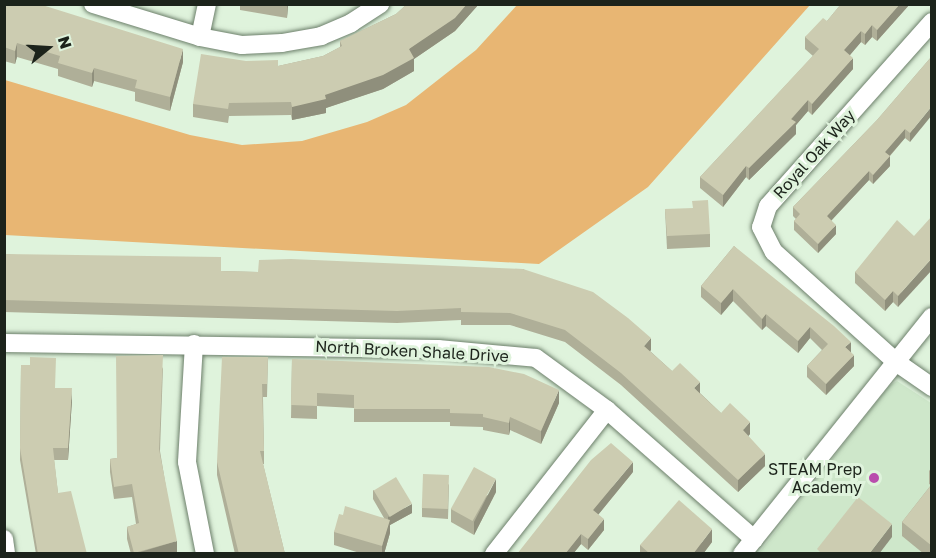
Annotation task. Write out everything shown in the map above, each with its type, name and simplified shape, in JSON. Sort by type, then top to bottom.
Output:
[{"type":"street","points":[[93,4],[200,37],[242,45],[282,44],[331,32],[380,4]]},
{"type":"street","points":[[200,37],[207,4]]},
{"type":"street","name":"Royal Oak Way","points":[[932,21],[768,206],[761,227],[774,252],[896,362],[932,387]]},
{"type":"street","points":[[742,554],[932,317]]},
{"type":"street","name":"North Broken Shale Drive","points":[[4,343],[438,349],[536,358],[607,410],[754,539]]},
{"type":"street","points":[[194,344],[187,462],[205,554]]},
{"type":"street","points":[[494,554],[607,410]]},
{"type":"street","points":[[4,539],[6,554]]},
{"type":"shaded area","points":[[517,5],[810,5],[648,187],[539,264],[5,235],[5,80],[190,135],[242,145],[302,141],[367,122],[406,105],[476,50]]},
{"type":"shaded area","name":"STEAM Prep Academy","points":[[897,381],[931,403],[931,553],[758,554],[889,386]]},
{"type":"building","points":[[4,4],[39,4],[183,49],[170,97],[135,88],[137,80],[94,68],[92,73],[58,63],[60,56],[17,43],[15,51],[4,47]]},
{"type":"building","points":[[407,4],[467,4],[455,18],[409,49],[414,58],[383,75],[325,95],[326,99],[292,107],[291,102],[229,103],[228,109],[193,104],[201,54],[246,61],[278,60],[278,66],[323,56],[342,46],[340,41],[396,14]]},
{"type":"building","points":[[841,4],[900,4],[877,30],[872,25],[865,34],[861,31],[844,50],[853,58],[812,104],[808,100],[791,119],[796,122],[749,168],[746,166],[723,195],[700,177],[819,49],[805,37],[823,18],[827,21]]},
{"type":"building","points":[[932,56],[932,106],[910,133],[905,129],[885,152],[890,156],[873,175],[869,171],[827,216],[836,225],[818,244],[794,221],[800,214],[793,207],[877,120]]},
{"type":"building","points":[[708,200],[710,234],[667,236],[665,209],[693,208],[692,201]]},
{"type":"building","points":[[932,216],[932,258],[898,296],[893,291],[885,300],[855,272],[897,220],[914,236]]},
{"type":"building","points":[[734,246],[851,342],[845,347],[854,355],[826,384],[807,366],[828,344],[810,327],[798,341],[766,314],[762,319],[733,289],[721,303],[701,286]]},
{"type":"building","points":[[4,254],[221,257],[221,271],[258,272],[259,260],[291,259],[523,269],[593,292],[628,318],[651,338],[644,346],[672,371],[680,363],[700,382],[694,388],[721,413],[730,403],[750,422],[743,430],[765,454],[738,480],[621,373],[565,330],[510,313],[461,312],[461,308],[397,311],[4,300]]},
{"type":"building","points":[[163,355],[159,449],[177,541],[134,553],[127,527],[139,523],[132,484],[114,487],[110,459],[117,458],[116,356]]},
{"type":"building","points":[[30,357],[56,358],[55,388],[72,388],[68,448],[53,448],[58,493],[71,491],[87,554],[38,554],[20,448],[21,365],[30,365]]},
{"type":"building","points":[[222,357],[268,357],[267,384],[262,384],[264,451],[260,451],[285,554],[239,554],[217,462]]},
{"type":"building","points":[[292,359],[489,367],[524,374],[559,390],[541,431],[510,417],[509,423],[483,417],[483,414],[450,413],[450,409],[354,409],[354,395],[317,393],[317,406],[291,405]]},
{"type":"building","points":[[611,443],[633,462],[593,510],[604,519],[588,539],[581,534],[565,554],[517,554],[591,460]]},
{"type":"building","points":[[474,467],[496,479],[473,521],[451,509]]},
{"type":"building","points":[[423,474],[449,475],[448,509],[422,508]]},
{"type":"building","points":[[396,477],[412,504],[390,517],[374,490]]},
{"type":"building","points":[[932,484],[932,546],[902,522]]},
{"type":"building","points":[[858,497],[892,524],[869,554],[822,554],[817,549]]},
{"type":"building","points":[[679,500],[712,529],[693,554],[650,554],[640,545]]},
{"type":"building","points":[[345,506],[390,520],[382,546],[334,532],[339,514],[343,515]]},
{"type":"place","name":"STEAM Prep Academy","points":[[874,478]]}]
